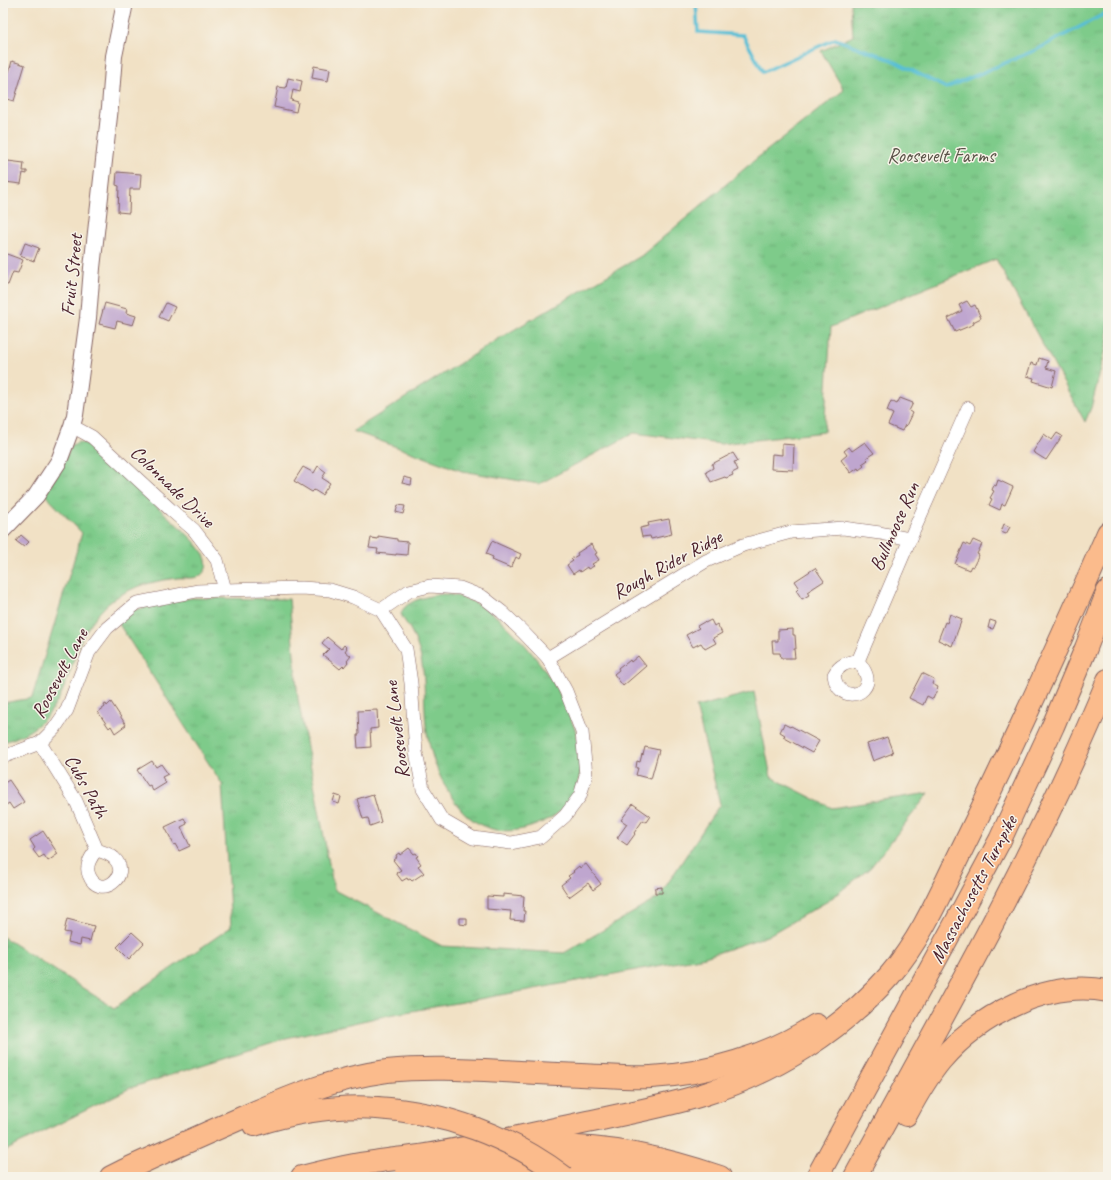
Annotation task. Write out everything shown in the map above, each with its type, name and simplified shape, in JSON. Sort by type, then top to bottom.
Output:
[{"type":"highway","points":[[302,1177],[372,1162],[423,1168],[522,1137],[688,1099],[734,1084],[766,1070],[786,1060],[836,1026],[870,996],[889,976],[903,958],[943,891],[955,862],[999,773],[1108,533]]},
{"type":"highway","name":"Massachusetts Turnpike","points":[[817,1177],[1000,840],[1056,720],[1108,591]]},
{"type":"highway","name":"Massachusetts Turnpike","points":[[855,1177],[975,957],[1034,843],[1070,767],[1108,680]]},
{"type":"highway","points":[[111,1177],[291,1096],[327,1084],[362,1075],[401,1070],[451,1069],[591,1076],[652,1077],[706,1069],[758,1054],[812,1028],[842,1007],[872,982],[904,944],[955,862]]},
{"type":"highway","points":[[872,1177],[917,1094],[928,1078],[940,1061],[953,1047],[976,1028],[1009,1007],[1047,993],[1090,989],[1108,992]]},
{"type":"highway","points":[[130,1177],[237,1131],[280,1117],[324,1109],[355,1107],[403,1110],[446,1119],[479,1130],[526,1152],[564,1177]]},
{"type":"highway","points":[[423,1168],[457,1155],[550,1146],[598,1148],[621,1152],[720,1177]]},
{"type":"highway","points":[[369,1177],[423,1168],[486,1163],[582,1164],[634,1168],[680,1177]]},
{"type":"street","name":"Fruit Street","points":[[3,530],[36,496],[59,461],[75,415],[88,318],[114,56],[125,3]]},
{"type":"street","name":"Bullmoose Run","points":[[858,661],[968,408]]},
{"type":"street","name":"Colonnade Drive","points":[[72,426],[92,437],[194,530],[217,560],[225,590]]},
{"type":"street","name":"Rough Rider Ridge","points":[[548,658],[706,561],[743,545],[791,532],[843,528],[910,539]]},
{"type":"street","name":"Roosevelt Lane","points":[[3,757],[40,743],[54,729],[67,710],[89,652],[107,628],[137,603],[184,593],[225,590],[302,588],[330,590],[353,597],[381,610],[406,650],[411,683],[416,752],[423,789],[442,820],[473,838],[511,843],[541,836],[565,816],[580,796],[586,774],[582,732],[566,692],[548,658],[502,612],[482,597],[460,588],[430,586],[409,592],[381,610]]},
{"type":"street","name":"Cubs Path","points":[[40,743],[76,801],[97,850]]},
{"type":"green space","name":"Roosevelt Farms","points":[[851,3],[1108,3],[1108,340],[1091,408],[1085,422],[996,259],[831,327],[824,432],[721,444],[634,433],[539,484],[462,471],[353,431],[498,339],[641,256],[756,159],[844,90],[821,51],[853,36]]},
{"type":"green space","points":[[78,442],[86,444],[100,454],[190,537],[203,553],[207,565],[205,570],[198,577],[168,579],[150,583],[124,593],[109,603],[100,612],[83,636],[62,691],[51,711],[44,720],[26,733],[3,742],[3,703],[32,698],[82,533],[45,495],[72,445]]},
{"type":"green space","points":[[444,594],[457,596],[480,605],[500,619],[526,646],[551,679],[561,696],[576,732],[580,775],[578,784],[568,804],[545,821],[530,827],[505,831],[481,825],[469,817],[458,806],[438,772],[432,755],[426,727],[424,675],[420,654],[409,627],[401,614],[407,605],[419,599]]},
{"type":"green space","points":[[191,598],[289,599],[298,699],[334,890],[442,946],[564,953],[658,898],[720,804],[696,707],[754,692],[771,777],[832,808],[929,793],[870,868],[828,901],[767,936],[705,957],[389,1015],[286,1038],[130,1088],[3,1152],[3,937],[114,1008],[231,927],[222,784],[117,621],[133,610]]},
{"type":"building","points":[[12,61],[25,65],[14,101],[3,98],[3,78],[5,71],[9,72]]},
{"type":"building","points":[[314,66],[330,69],[328,81],[312,78]]},
{"type":"building","points":[[288,78],[302,81],[300,92],[293,90],[291,100],[298,102],[296,112],[274,107],[278,87],[286,88]]},
{"type":"building","points":[[8,161],[24,163],[23,171],[27,171],[27,174],[23,173],[21,184],[5,182],[6,172],[3,171],[3,162],[7,163]]},
{"type":"building","points":[[117,172],[141,174],[140,189],[130,189],[129,213],[118,212],[119,186],[116,185]]},
{"type":"building","points":[[25,243],[39,248],[34,261],[20,256]]},
{"type":"building","points":[[4,253],[23,260],[18,273],[13,272],[8,285],[3,284]]},
{"type":"building","points":[[967,301],[971,307],[975,305],[981,318],[973,322],[974,324],[955,332],[948,318],[962,311],[959,305]]},
{"type":"building","points":[[105,303],[127,309],[126,313],[136,316],[133,325],[117,321],[115,328],[99,324]]},
{"type":"building","points":[[166,303],[175,307],[168,321],[159,317]]},
{"type":"building","points":[[1039,358],[1048,361],[1046,368],[1056,371],[1052,387],[1033,381],[1034,378],[1027,376],[1031,363],[1037,365]]},
{"type":"building","points":[[900,398],[913,403],[909,411],[912,413],[902,431],[888,425],[893,414],[887,411],[891,401],[897,404]]},
{"type":"building","points":[[1057,433],[1062,436],[1046,460],[1033,452],[1044,434],[1052,440]]},
{"type":"building","points":[[865,442],[874,453],[866,458],[868,460],[862,464],[864,466],[851,473],[841,460],[847,455],[844,451],[849,447],[852,451]]},
{"type":"building","points":[[782,444],[794,445],[793,470],[771,469],[772,454],[782,455]]},
{"type":"building","points":[[733,453],[738,461],[734,462],[738,470],[732,473],[733,475],[711,482],[706,472],[713,468],[712,464]]},
{"type":"building","points":[[318,466],[326,472],[322,478],[330,483],[322,495],[314,490],[312,492],[294,481],[303,467],[314,473]]},
{"type":"building","points":[[404,477],[412,479],[411,485],[402,483]]},
{"type":"building","points":[[998,480],[1013,487],[1005,505],[1002,504],[1000,510],[989,505],[992,499],[990,498],[994,491],[992,490],[994,485],[996,486]]},
{"type":"building","points":[[398,505],[405,506],[403,514],[396,512]]},
{"type":"building","points":[[669,519],[672,534],[651,539],[650,536],[642,537],[640,528],[649,526],[648,523]]},
{"type":"building","points":[[1004,524],[1010,527],[1006,534],[1001,532]]},
{"type":"building","points":[[21,535],[29,542],[24,547],[16,541]]},
{"type":"building","points":[[378,536],[408,542],[407,555],[377,553],[378,549],[369,548],[371,538],[378,539]]},
{"type":"building","points":[[973,540],[982,544],[977,554],[979,555],[973,567],[971,566],[969,570],[955,564],[964,543],[970,546]]},
{"type":"building","points":[[492,541],[521,554],[519,559],[516,557],[511,568],[492,560],[493,557],[486,554]]},
{"type":"building","points":[[591,544],[597,553],[595,554],[599,560],[592,564],[594,566],[588,569],[587,567],[580,572],[579,570],[573,574],[567,565],[573,561],[571,559],[578,555],[577,553]]},
{"type":"building","points":[[815,568],[824,581],[807,592],[809,595],[802,599],[796,590],[799,587],[795,581]]},
{"type":"building","points":[[950,614],[962,619],[952,646],[938,640]]},
{"type":"building","points":[[711,620],[714,626],[717,624],[722,633],[713,638],[716,643],[705,649],[701,643],[693,647],[686,635],[699,628],[697,626]]},
{"type":"building","points":[[990,620],[996,622],[993,629],[988,628]]},
{"type":"building","points":[[793,629],[796,649],[794,649],[795,658],[781,658],[780,653],[773,653],[772,641],[778,641],[778,630]]},
{"type":"building","points":[[327,637],[341,649],[344,645],[347,648],[345,651],[351,656],[344,667],[343,666],[340,669],[323,655],[329,649],[322,643]]},
{"type":"building","points":[[638,656],[646,666],[623,686],[614,674],[623,664],[624,665],[630,660],[631,662]]},
{"type":"building","points":[[922,673],[934,679],[932,684],[938,687],[933,699],[927,696],[923,705],[909,698]]},
{"type":"building","points":[[111,702],[126,725],[115,733],[111,726],[109,728],[98,712],[105,707],[104,705],[106,704],[107,706]]},
{"type":"building","points":[[377,710],[378,728],[370,729],[371,747],[358,748],[358,711]]},
{"type":"building","points":[[784,724],[790,727],[791,726],[819,741],[812,753],[783,737],[785,735],[780,732]]},
{"type":"building","points":[[887,737],[893,753],[873,761],[867,744]]},
{"type":"building","points":[[645,747],[659,750],[651,779],[636,775],[638,768],[636,768],[637,761],[640,762]]},
{"type":"building","points":[[152,761],[156,767],[161,764],[168,774],[162,777],[166,783],[153,791],[150,785],[148,786],[137,770]]},
{"type":"building","points":[[9,780],[24,802],[13,809],[9,803],[6,805],[3,800],[3,784]]},
{"type":"building","points":[[373,794],[381,822],[370,826],[368,818],[363,819],[357,799]]},
{"type":"building","points":[[335,795],[341,797],[339,804],[333,802]]},
{"type":"building","points":[[633,804],[650,816],[646,822],[643,820],[627,845],[617,838],[627,824],[621,820]]},
{"type":"building","points":[[184,818],[187,824],[181,827],[190,846],[179,851],[175,844],[174,845],[165,827]]},
{"type":"building","points":[[43,831],[58,854],[48,861],[44,855],[39,858],[33,850],[35,848],[30,840]]},
{"type":"building","points":[[409,848],[418,856],[416,857],[421,864],[418,866],[424,873],[412,881],[410,879],[408,880],[407,878],[402,881],[396,873],[401,870],[393,860],[397,857],[396,855],[399,853],[400,855]]},
{"type":"building","points":[[586,864],[601,884],[593,890],[588,883],[569,897],[561,885],[570,878],[568,876],[574,872],[573,871],[579,866],[580,868]]},
{"type":"building","points":[[662,887],[662,893],[655,893],[655,888]]},
{"type":"building","points":[[503,894],[524,896],[524,921],[510,920],[511,911],[487,909],[487,896],[503,897]]},
{"type":"building","points":[[460,918],[467,918],[467,925],[460,924]]},
{"type":"building","points":[[67,919],[94,926],[90,941],[81,939],[80,945],[68,942],[70,933],[64,932]]},
{"type":"building","points":[[132,932],[144,943],[129,959],[117,947]]},
{"type":"waterway","points":[[696,3],[698,32],[743,35],[763,72],[835,39],[892,60],[946,88],[1038,49],[1108,12]]}]
